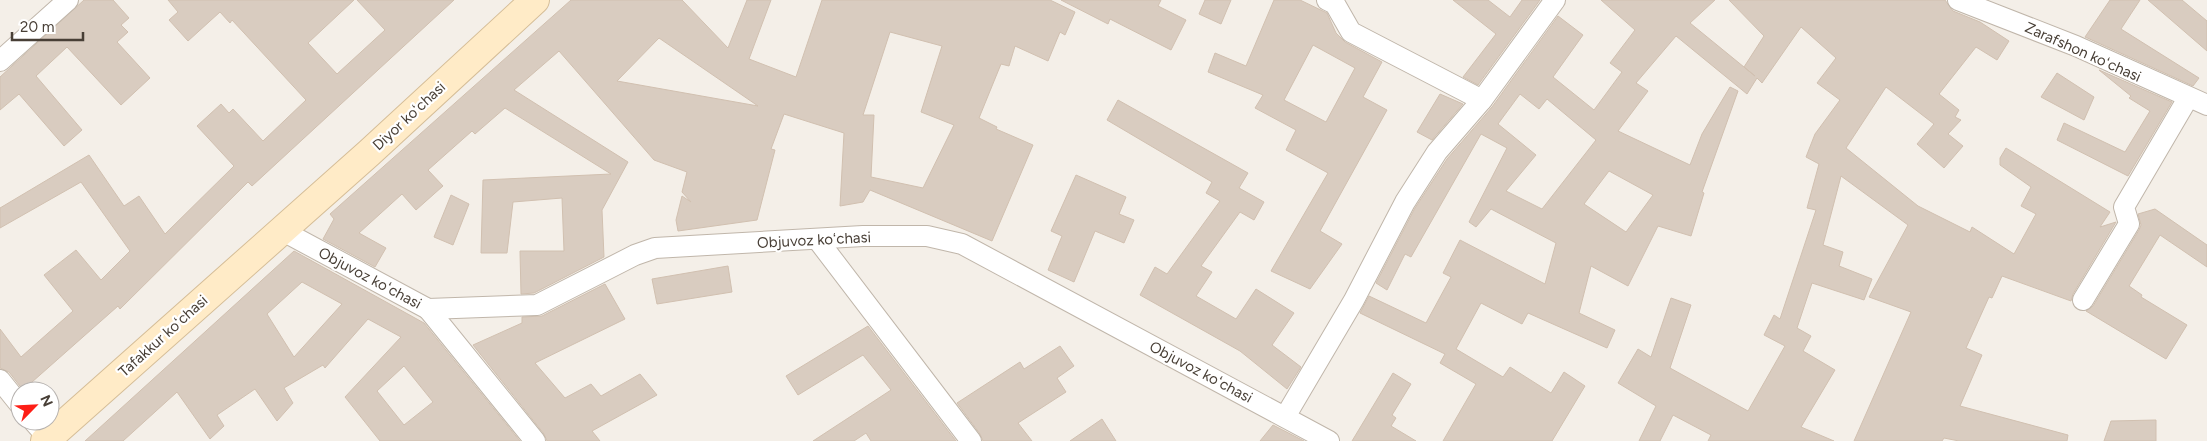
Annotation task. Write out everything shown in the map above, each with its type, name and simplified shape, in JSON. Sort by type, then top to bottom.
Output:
[{"type":"main road","name":"Diyor koʻchasi","points":[[282,230],[369,153],[535,0]]},
{"type":"main road","name":"Tafakkur koʻchasi","points":[[42,434],[282,230]]},
{"type":"street","points":[[0,61],[68,0]]},
{"type":"street","points":[[1327,0],[1335,4],[1351,32],[1482,100]]},
{"type":"street","points":[[1285,417],[1354,300],[1405,202],[1437,152],[1482,100],[1555,0]]},
{"type":"street","name":"Zarafshon koʻchasi","points":[[1958,0],[2076,46],[2198,102]]},
{"type":"street","points":[[2082,300],[2129,224],[2124,207],[2132,190],[2198,102]]},
{"type":"street","name":"Objuvoz koʻchasi","points":[[282,230],[428,308],[537,305],[655,248],[816,239],[927,236],[962,244],[1329,441]]},
{"type":"street","points":[[816,239],[970,441]]},
{"type":"street","points":[[428,308],[535,441]]},
{"type":"street","points":[[0,380],[10,392]]},
{"type":"building","points":[[84,0],[113,0],[129,18],[121,25],[128,32],[117,42],[150,78],[121,105],[67,47],[36,76],[82,130],[64,146],[19,94],[0,110],[0,77]]},
{"type":"building","points":[[168,0],[354,0],[308,43],[337,74],[385,30],[357,0],[454,0],[252,186],[248,182],[120,309],[118,306],[33,381],[16,381],[9,372],[0,368],[0,329],[21,357],[73,311],[44,275],[76,250],[101,280],[130,251],[81,182],[0,228],[0,208],[89,155],[124,206],[139,196],[165,234],[234,166],[197,126],[221,104],[229,113],[233,109],[263,141],[306,100],[232,20],[230,23],[220,12],[188,41],[169,20],[178,12]]},
{"type":"building","points":[[571,0],[682,0],[728,48],[747,0],[771,0],[749,59],[796,77],[822,0],[1050,0],[1075,12],[1065,35],[1060,32],[1048,61],[1015,46],[1009,66],[1001,64],[979,118],[997,127],[996,129],[1033,145],[992,241],[870,190],[863,202],[840,206],[844,133],[784,114],[771,149],[775,150],[757,220],[678,231],[676,220],[682,196],[691,202],[682,192],[687,172],[654,160],[559,51],[514,90],[628,162],[602,210],[604,257],[534,293],[521,294],[520,251],[564,251],[562,198],[513,202],[507,253],[481,253],[483,180],[611,174],[505,108],[475,134],[472,131],[428,170],[443,186],[416,210],[402,194],[359,233],[386,248],[375,267],[323,239],[334,219],[330,214]],"holes":[[[890,32],[942,46],[921,112],[954,125],[923,188],[871,177],[874,115],[863,115]],[[659,38],[758,106],[617,81]]]},
{"type":"building","points":[[1061,0],[1161,0],[1158,6],[1186,20],[1171,50],[1110,19],[1108,24]]},
{"type":"building","points":[[1205,0],[1231,0],[1221,24],[1199,14]]},
{"type":"building","points":[[1274,0],[1300,0],[1327,13],[1336,33],[1345,42],[1382,62],[1363,97],[1387,110],[1320,231],[1342,244],[1310,289],[1271,271],[1328,173],[1286,150],[1296,130],[1255,108],[1263,95],[1208,72],[1215,53],[1246,66]],"holes":[[[1313,45],[1355,68],[1326,122],[1284,100]]]},
{"type":"building","points":[[1453,0],[1488,0],[1510,17],[1522,0],[1540,0],[1478,85],[1463,77],[1496,34]]},
{"type":"building","points":[[1601,0],[1715,0],[1690,23],[1755,76],[1744,67],[1764,36],[1729,0],[1945,0],[1953,11],[1980,22],[2009,41],[1997,60],[1976,47],[1939,94],[1959,110],[1955,117],[1961,120],[1948,134],[1963,146],[1944,168],[1917,144],[1934,124],[1886,87],[1846,148],[1918,206],[1970,232],[1972,227],[2014,254],[2036,214],[2021,206],[2031,187],[2000,165],[2000,158],[2006,148],[2110,212],[2100,227],[2116,222],[2073,294],[2071,301],[2002,276],[1992,298],[1989,297],[1966,348],[1982,355],[1960,406],[2068,435],[2067,441],[1959,441],[1944,438],[1942,441],[1854,441],[1911,312],[1869,297],[1908,225],[1841,176],[1823,245],[1843,252],[1839,266],[1872,279],[1864,300],[1812,283],[1797,328],[1811,336],[1803,351],[1835,370],[1801,427],[1834,441],[1708,441],[1711,435],[1673,415],[1660,441],[1639,441],[1656,406],[1618,383],[1638,349],[1651,357],[1671,298],[1691,305],[1670,368],[1748,411],[1785,346],[1764,335],[1774,315],[1780,319],[1816,210],[1807,208],[1819,164],[1806,157],[1815,134],[1840,100],[1817,83],[1836,58],[1801,27],[1762,83],[1757,78],[1747,94],[1676,36],[1636,83],[1648,91],[1618,131],[1690,165],[1702,134],[1730,87],[1738,91],[1702,192],[1704,193],[1691,236],[1658,226],[1628,286],[1591,266],[1579,313],[1615,330],[1607,348],[1528,313],[1522,324],[1481,303],[1456,349],[1503,377],[1510,367],[1551,393],[1564,372],[1585,386],[1552,441],[1443,441],[1476,384],[1440,363],[1445,354],[1360,313],[1369,296],[1426,323],[1451,277],[1443,273],[1460,240],[1545,284],[1556,243],[1491,209],[1476,227],[1469,222],[1507,148],[1481,134],[1411,257],[1405,254],[1387,290],[1376,283],[1415,208],[1447,159],[1492,107],[1558,16],[1583,35],[1553,77],[1594,110],[1622,72],[1610,63],[1635,30]],"holes":[[[1520,94],[1539,109],[1547,99],[1596,140],[1542,209],[1506,191],[1536,155],[1498,124]],[[1609,171],[1653,195],[1626,232],[1584,204]]]},
{"type":"building","points":[[2110,0],[2140,0],[2121,29],[2199,78],[2193,86],[2085,37]]},
{"type":"building","points":[[2148,0],[2182,0],[2207,21],[2207,51]]},
{"type":"building","points":[[2099,70],[2172,102],[2128,176],[2057,140],[2064,123],[2125,152],[2150,111],[2129,98],[2131,96]]},
{"type":"building","points":[[2057,73],[2094,97],[2084,120],[2041,97]]},
{"type":"building","points":[[1440,94],[1463,104],[1432,140],[1417,132]]},
{"type":"building","points":[[1118,100],[1248,173],[1239,188],[1264,202],[1254,220],[1240,212],[1201,266],[1212,272],[1196,296],[1236,319],[1256,289],[1294,313],[1272,345],[1301,367],[1287,389],[1240,351],[1140,295],[1155,267],[1167,274],[1220,201],[1206,193],[1212,182],[1107,120]]},
{"type":"building","points":[[1076,175],[1126,197],[1119,214],[1134,220],[1124,243],[1095,231],[1074,282],[1048,270],[1062,236],[1051,231]]},
{"type":"building","points":[[451,195],[469,204],[453,245],[434,237]]},
{"type":"building","points":[[2155,209],[2207,245],[2207,267],[2160,235],[2129,286],[2142,295],[2141,297],[2187,325],[2166,359],[2086,311],[2093,306],[2139,230],[2141,225],[2138,214]]},
{"type":"building","points":[[294,251],[424,323],[520,441],[380,441],[345,397],[401,337],[368,319],[325,368],[323,365],[284,388],[293,403],[277,421],[255,389],[217,415],[224,426],[210,439],[177,392],[123,441],[85,441]],"holes":[[[302,282],[342,304],[294,357],[267,314]],[[404,366],[433,402],[404,425],[377,391]]]},
{"type":"building","points":[[728,266],[732,292],[657,304],[652,279]]},
{"type":"building","points":[[605,284],[625,319],[535,363],[565,398],[591,384],[601,396],[640,374],[657,395],[592,431],[600,441],[547,441],[544,434],[473,345],[522,323],[522,317],[542,316]]},
{"type":"building","points":[[868,326],[956,441],[871,441],[866,433],[854,441],[813,441],[891,390],[863,355],[798,395],[786,376]]},
{"type":"building","points":[[1060,346],[1074,366],[1057,378],[1066,392],[1018,423],[1032,441],[983,441],[957,403],[1020,362],[1024,369]]},
{"type":"building","points":[[1393,373],[1411,384],[1392,415],[1396,418],[1391,426],[1416,441],[1352,441]]},
{"type":"building","points":[[1102,419],[1116,441],[1070,441]]},
{"type":"building","points":[[2156,420],[2156,441],[2104,441],[2111,421]]},
{"type":"building","points":[[1273,425],[1304,441],[1260,441]]}]
